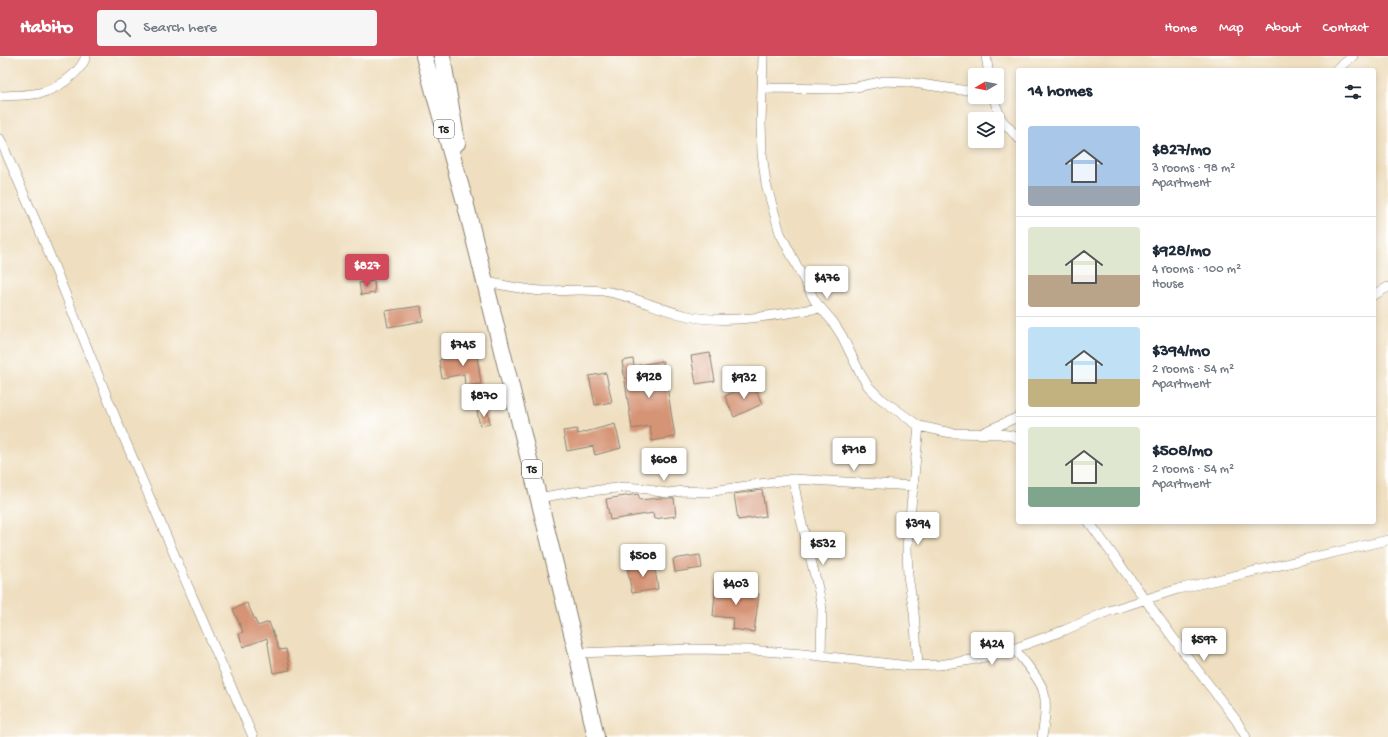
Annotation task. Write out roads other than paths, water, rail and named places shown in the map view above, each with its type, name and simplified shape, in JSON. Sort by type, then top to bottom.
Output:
[{"type":"highway","name":"T5","points":[[424,56],[486,282],[577,653],[596,737]]},
{"type":"highway","name":"T5","points":[[442,56],[465,202]]},
{"type":"street","points":[[0,96],[48,91],[79,70],[85,61],[86,56]]},
{"type":"street","points":[[763,56],[761,123],[762,152],[766,184],[780,233],[808,288],[820,308],[833,322],[842,336],[868,386],[880,398],[919,426],[951,433],[1001,434],[1016,438]]},
{"type":"street","points":[[986,56],[988,68]]},
{"type":"street","points":[[1338,68],[1353,56]]},
{"type":"street","points":[[763,88],[836,89],[856,87],[885,81],[907,82],[968,90]]},
{"type":"street","points":[[996,104],[1001,119],[1016,136]]},
{"type":"street","points":[[0,139],[37,224],[118,424],[253,737]]},
{"type":"street","points":[[486,282],[541,291],[592,290],[609,292],[684,315],[706,319],[741,318],[820,308]]},
{"type":"street","points":[[1376,294],[1388,286]]},
{"type":"street","points":[[981,434],[1016,418]]},
{"type":"street","points":[[918,666],[907,547],[919,426]]},
{"type":"street","points":[[793,479],[800,516],[822,609],[821,656]]},
{"type":"street","points":[[538,498],[572,492],[625,487],[649,488],[654,491],[668,493],[683,491],[707,492],[793,479],[914,486]]},
{"type":"street","points":[[1091,524],[1145,599],[1236,720],[1246,737]]},
{"type":"street","points":[[577,653],[714,649],[750,650],[909,666],[939,665],[971,660],[1014,648],[1065,630],[1109,611],[1178,589],[1388,540]]},
{"type":"street","points":[[1014,648],[1043,690],[1045,708],[1042,737]]}]
